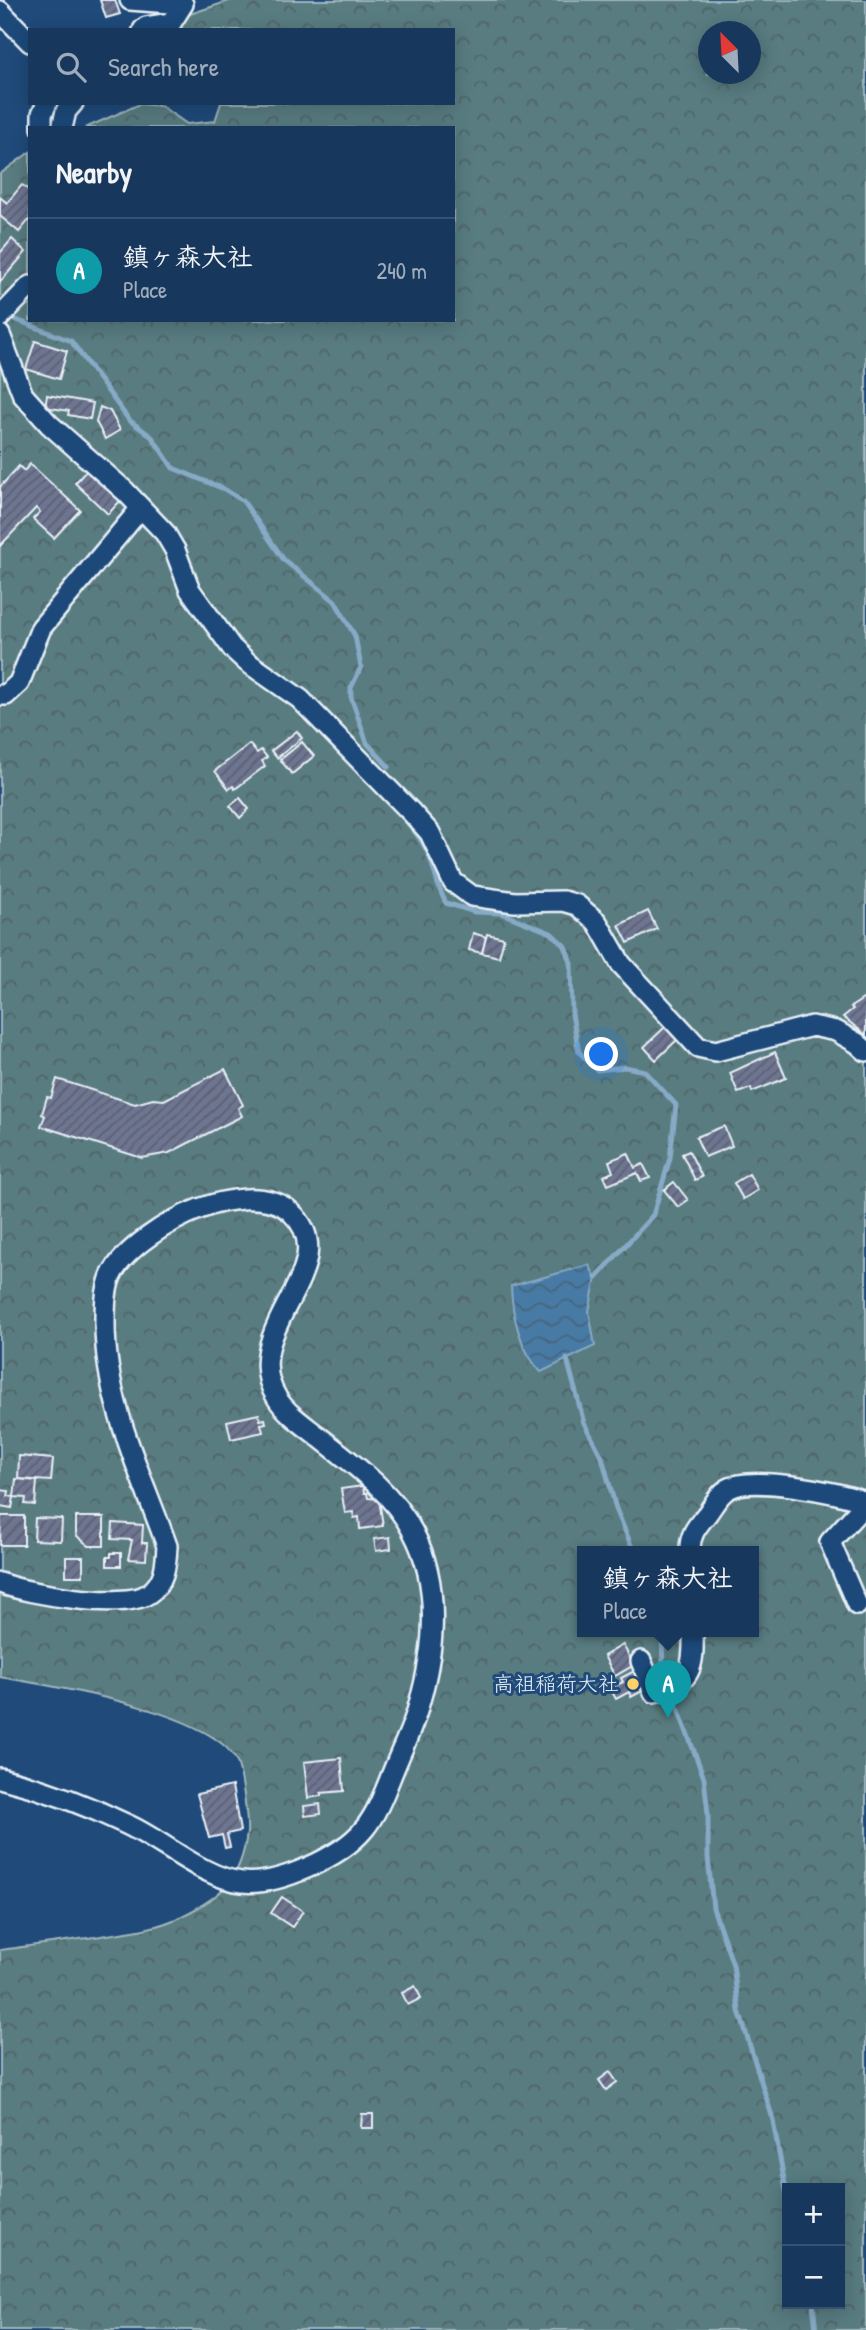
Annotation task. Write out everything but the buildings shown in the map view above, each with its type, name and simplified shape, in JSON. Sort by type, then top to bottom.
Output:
[{"type":"street","points":[[130,0],[183,4],[171,23],[145,28]]},
{"type":"street","points":[[0,11],[28,40]]},
{"type":"street","points":[[42,126],[42,114],[46,105]]},
{"type":"street","points":[[62,126],[66,111],[71,105]]},
{"type":"street","points":[[0,317],[28,288]]},
{"type":"street","points":[[0,335],[23,395],[49,424],[125,491],[165,533],[175,550],[190,590],[232,648],[247,662],[300,699],[412,813],[430,833],[453,882],[472,896],[515,902],[563,901],[577,905],[597,922],[621,964],[698,1047],[716,1051],[812,1027],[836,1031],[866,1051]]},
{"type":"street","points":[[0,695],[6,695],[19,683],[41,628],[141,508]]},
{"type":"street","points":[[0,1583],[77,1599],[110,1601],[147,1595],[159,1584],[166,1568],[167,1546],[120,1423],[108,1371],[106,1297],[112,1274],[131,1249],[199,1209],[221,1202],[267,1200],[281,1205],[291,1213],[307,1236],[309,1248],[303,1271],[271,1338],[267,1367],[271,1384],[278,1400],[291,1413],[349,1460],[396,1504],[425,1557],[430,1578],[432,1626],[419,1708],[376,1810],[364,1829],[348,1844],[324,1859],[269,1881],[238,1882],[210,1873],[129,1825],[38,1788],[0,1778]]},
{"type":"street","points":[[690,1546],[691,1534],[725,1490],[737,1484],[762,1482],[849,1496],[866,1502],[830,1542],[857,1605]]},
{"type":"street","points":[[641,1661],[654,1692],[680,1683],[690,1671],[693,1658],[692,1637]]},
{"type":"green space","points":[[232,0],[866,0],[866,2330],[0,2330],[0,1950],[140,1930],[182,1916],[209,1901],[228,1884],[240,1863],[247,1827],[238,1766],[221,1743],[196,1728],[128,1704],[91,1694],[0,1677],[0,174],[28,153],[28,322],[455,322],[455,126],[90,126],[138,105],[161,106],[187,124],[215,121],[220,105],[455,105],[455,28],[181,28],[178,18]]},
{"type":"water","points":[[589,1265],[596,1278],[589,1311],[595,1346],[541,1372],[518,1332],[511,1286]]},
{"type":"waterway","points":[[9,317],[71,341],[129,420],[152,437],[173,468],[224,489],[243,501],[284,560],[335,601],[355,636],[361,667],[351,688],[351,697],[367,743],[389,767]]},
{"type":"waterway","points":[[401,815],[426,850],[446,903],[475,912],[501,913],[551,933],[565,946],[571,962],[572,1014],[579,1052],[597,1070],[625,1067],[645,1071],[676,1105],[670,1158],[653,1215],[596,1278]]},
{"type":"waterway","points":[[567,1359],[584,1423],[602,1457],[616,1509],[631,1546]]},
{"type":"waterway","points":[[662,1637],[663,1669],[669,1683]]},
{"type":"waterway","points":[[671,1690],[704,1778],[713,1908],[733,1965],[739,2011],[772,2116],[785,2183]]},
{"type":"waterway","points":[[814,2309],[816,2330]]},
{"type":"place","name":"高祖稲荷大社","points":[[633,1684]]},
{"type":"place","name":"鎮ヶ森大社","points":[[668,1718]]}]
